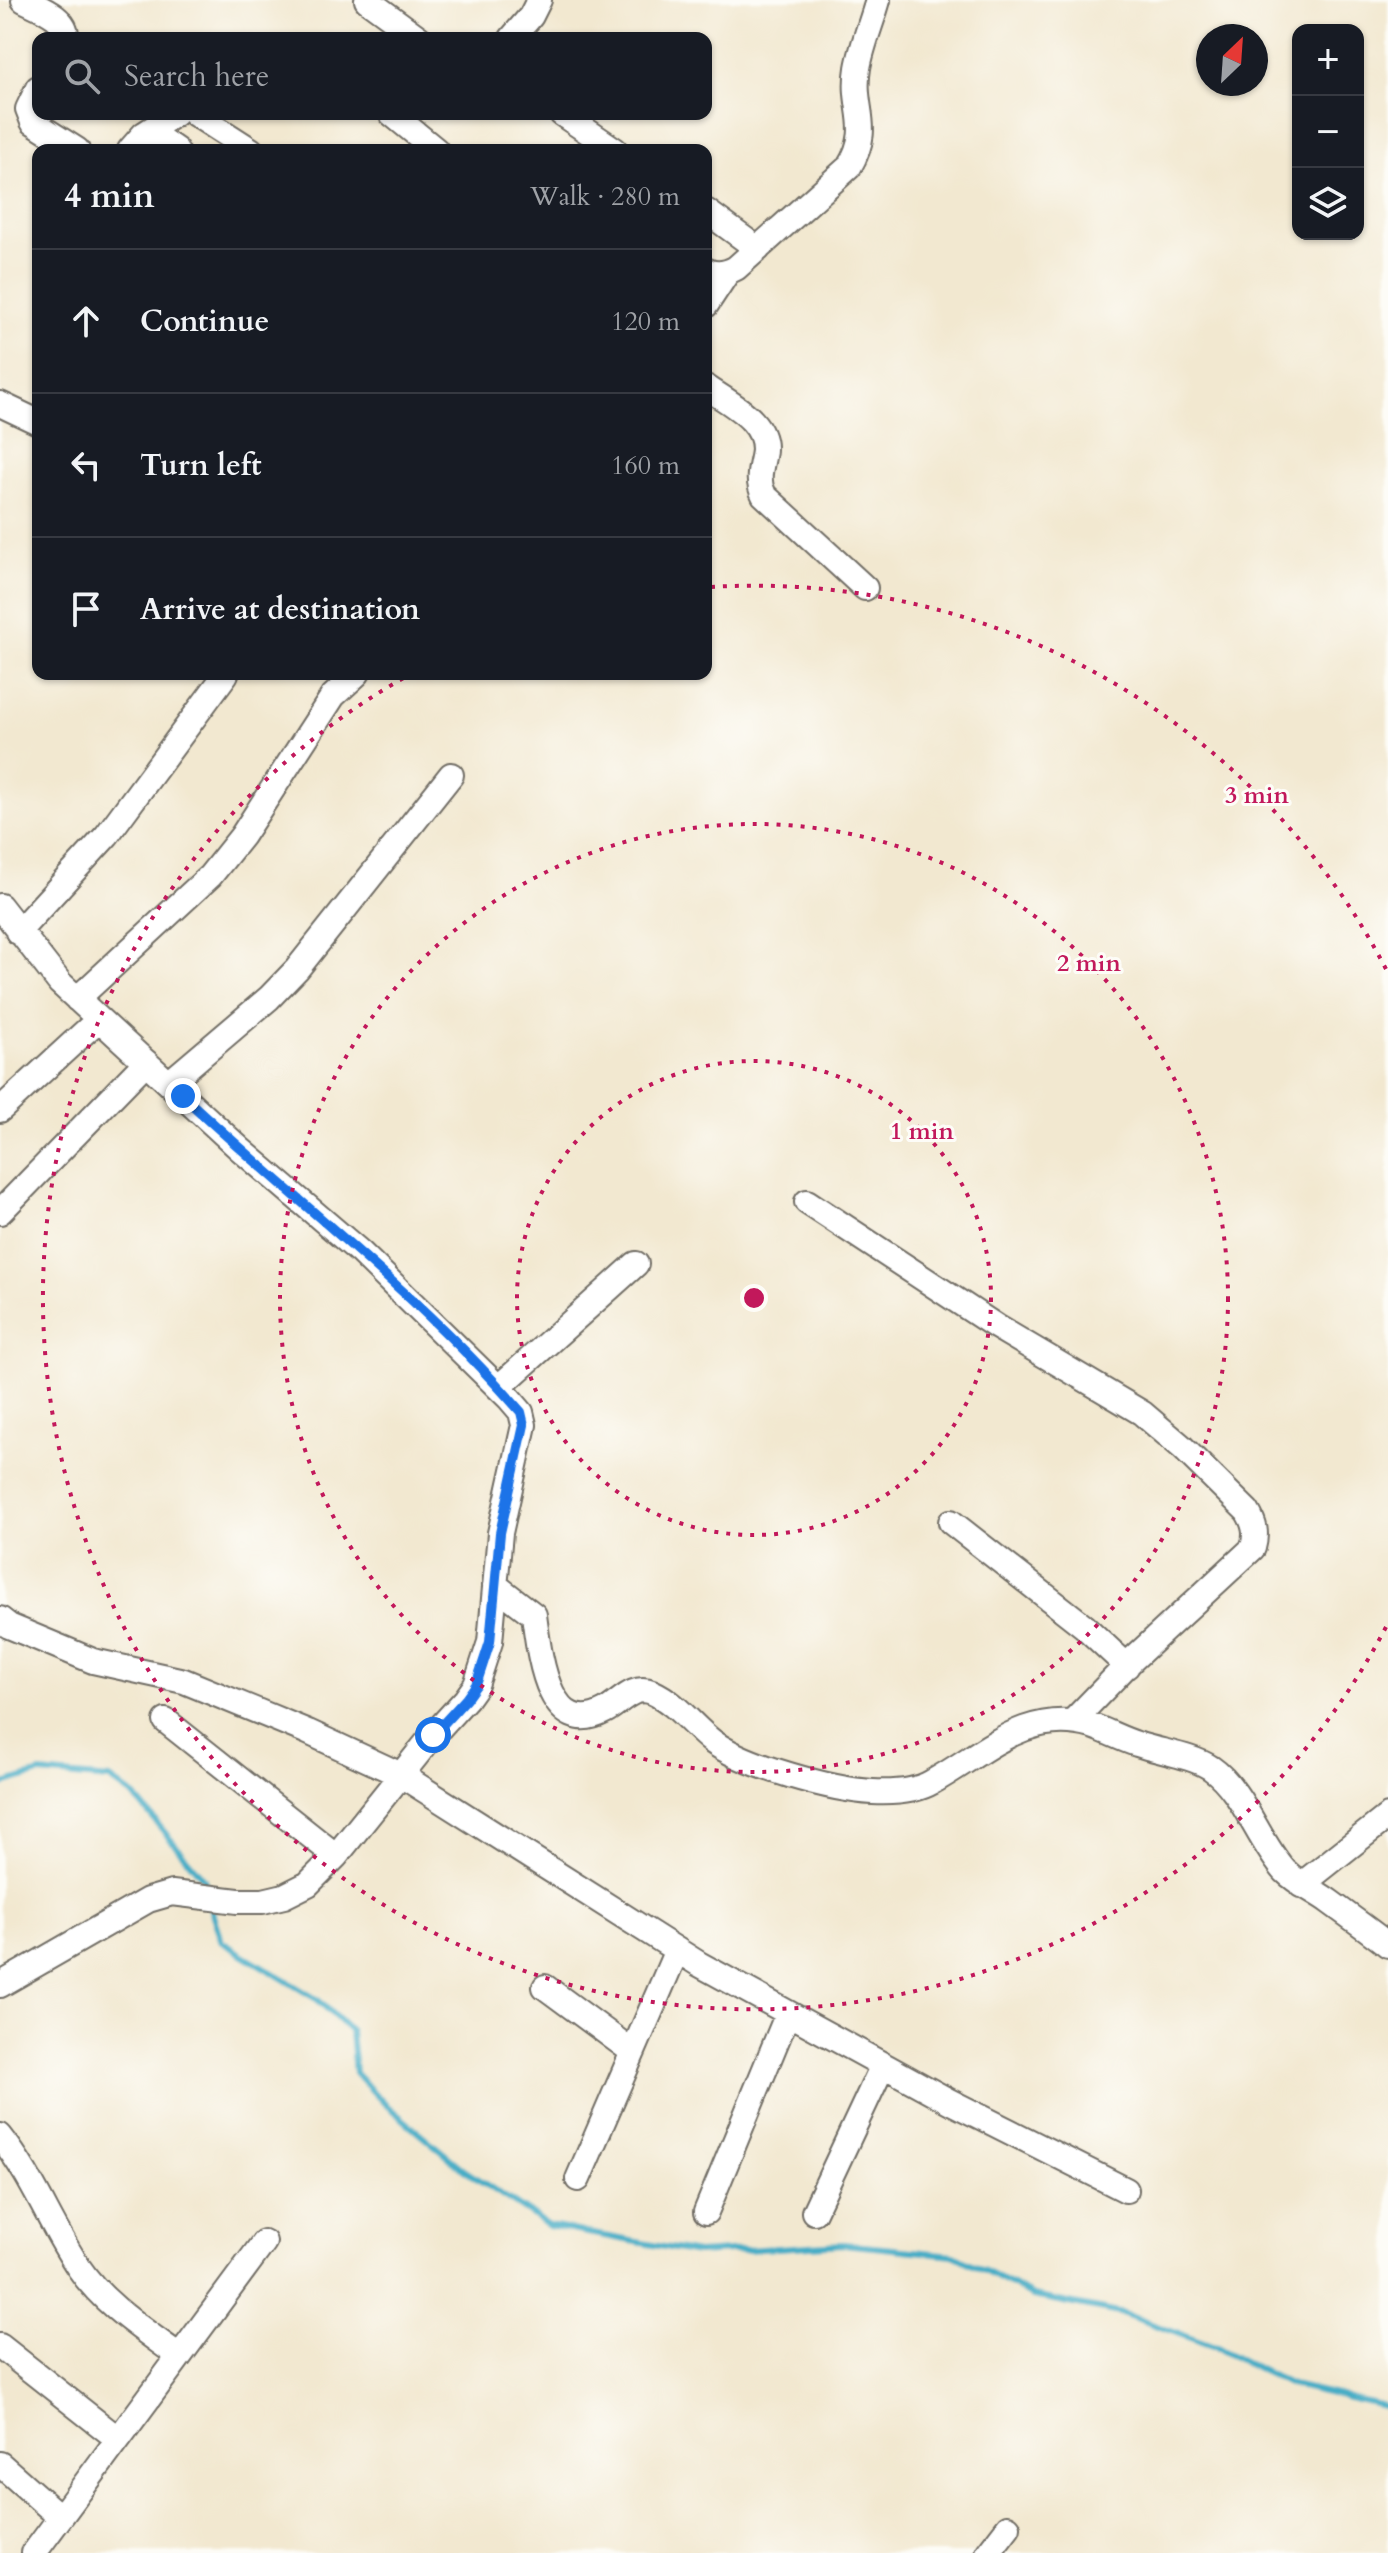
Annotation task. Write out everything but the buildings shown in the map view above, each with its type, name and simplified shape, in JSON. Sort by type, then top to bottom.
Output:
[{"type":"street","points":[[24,0],[64,25],[68,32]]},
{"type":"street","points":[[367,0],[411,32]]},
{"type":"street","points":[[517,32],[531,16],[539,0]]},
{"type":"street","points":[[716,272],[758,249],[849,167],[859,149],[863,132],[858,103],[858,65],[878,0]]},
{"type":"street","points":[[32,101],[28,109],[32,119]]},
{"type":"street","points":[[32,120],[68,144]]},
{"type":"street","points":[[137,142],[167,120]]},
{"type":"street","points":[[204,120],[242,144]]},
{"type":"street","points":[[399,120],[429,144]]},
{"type":"street","points":[[571,120],[606,144]]},
{"type":"street","points":[[137,142],[153,134],[167,144]]},
{"type":"street","points":[[712,215],[758,249]]},
{"type":"street","points":[[712,392],[761,429],[765,447],[759,479],[764,495],[865,588]]},
{"type":"street","points":[[0,404],[32,419]]},
{"type":"street","points":[[18,932],[107,835],[222,680]]},
{"type":"street","points":[[77,999],[210,876],[242,836],[333,696],[350,680]]},
{"type":"street","points":[[169,1083],[269,998],[297,969],[451,775]]},
{"type":"street","points":[[0,906],[60,983],[240,1149],[360,1252],[499,1387],[521,1412],[524,1425],[500,1533],[490,1642],[476,1685],[336,1856],[308,1884],[284,1896],[263,1901],[172,1893],[148,1900],[0,1985]]},
{"type":"street","points":[[0,1110],[99,1019]]},
{"type":"street","points":[[0,1212],[146,1062]]},
{"type":"street","points":[[807,1202],[997,1327],[1142,1413],[1182,1447],[1247,1511],[1254,1522],[1256,1536],[1253,1548],[1072,1722]]},
{"type":"street","points":[[499,1387],[636,1264]]},
{"type":"street","points":[[951,1522],[1084,1626],[1127,1666]]},
{"type":"street","points":[[495,1585],[534,1615],[548,1689],[557,1703],[570,1714],[588,1718],[605,1711],[627,1694],[638,1690],[652,1692],[679,1710],[712,1742],[735,1756],[838,1787],[873,1792],[910,1790],[931,1783],[1008,1734],[1056,1722],[1072,1722],[1209,1767],[1226,1781],[1268,1849],[1286,1871],[1301,1885],[1327,1900],[1388,1945]]},
{"type":"street","points":[[0,1619],[9,1626],[93,1661],[184,1681],[308,1732],[401,1775],[677,1950],[883,2065],[1126,2190]]},
{"type":"street","points":[[166,1721],[336,1856]]},
{"type":"street","points":[[1301,1885],[1388,1816]]},
{"type":"street","points":[[578,2179],[677,1950]]},
{"type":"street","points":[[545,1987],[633,2052]]},
{"type":"street","points":[[706,2212],[788,2013]]},
{"type":"street","points":[[814,2212],[883,2065]]},
{"type":"street","points":[[0,2136],[31,2179],[87,2279],[119,2311],[179,2356]]},
{"type":"street","points":[[34,2553],[264,2242]]},
{"type":"street","points":[[0,2346],[118,2439]]},
{"type":"street","points":[[0,2464],[60,2517]]},
{"type":"street","points":[[988,2553],[1008,2527]]},
{"type":"waterway","points":[[0,1785],[40,1773],[110,1779],[134,1796],[204,1879],[206,1889]]},
{"type":"waterway","points":[[209,1904],[222,1942],[318,2000],[351,2032],[355,2073],[385,2104],[464,2170],[549,2226],[697,2253],[843,2244],[954,2255],[1033,2296],[1124,2314],[1215,2347],[1288,2384],[1388,2407]]},
{"type":"route","points":[[183,1096],[360,1252],[521,1412],[524,1425],[500,1533],[490,1642],[476,1685],[433,1735]]}]
